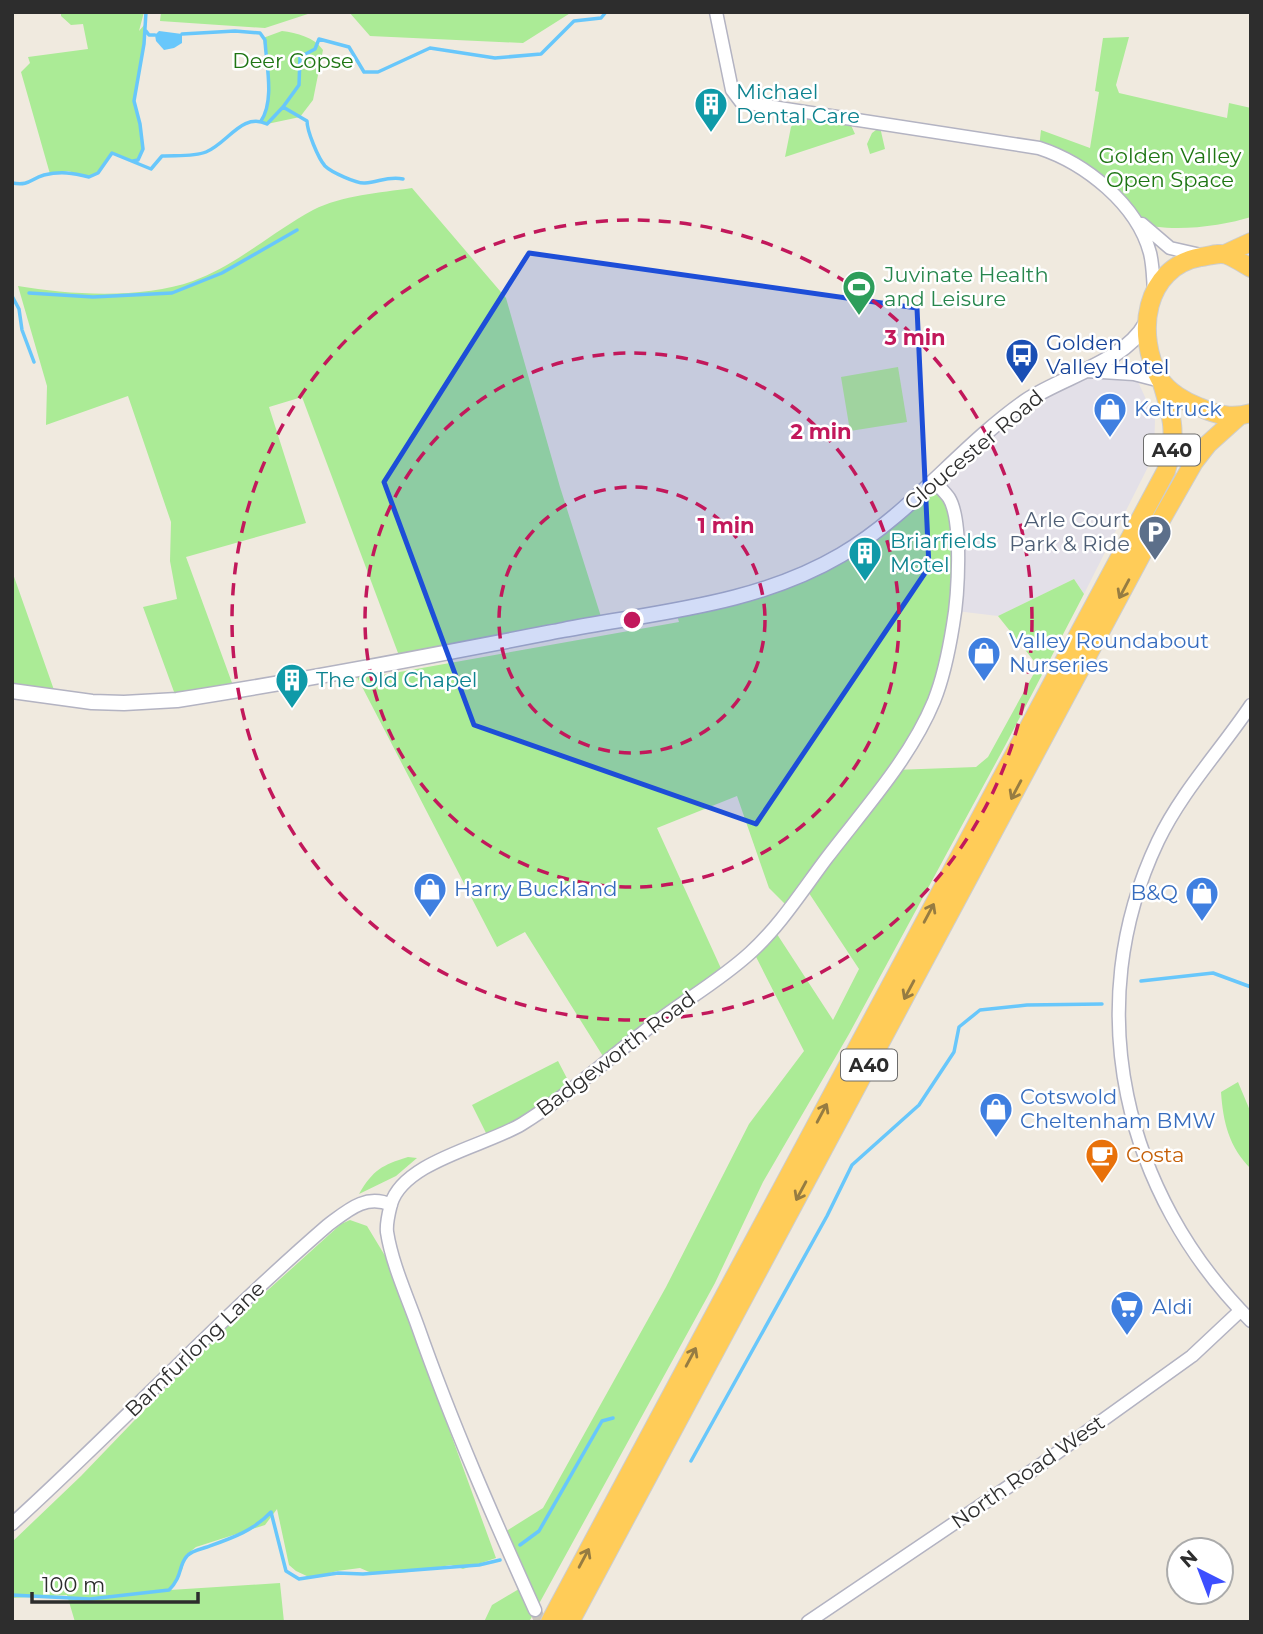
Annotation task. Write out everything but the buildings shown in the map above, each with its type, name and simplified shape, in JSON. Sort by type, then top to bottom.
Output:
[{"type":"highway","points":[[1244,415],[1218,414],[1186,401],[1161,380],[1151,355],[1146,323],[1148,304],[1154,291],[1171,270],[1192,259],[1216,255],[1251,242]]},
{"type":"highway","points":[[1216,255],[1251,268]]},
{"type":"highway","name":"A40","points":[[545,1617],[1166,471],[1174,446],[1172,414],[1161,380]]},
{"type":"highway","name":"A40","points":[[570,1622],[1151,538],[1194,462],[1208,444],[1244,415]]},
{"type":"main road","name":"Gloucester Road","points":[[12,691],[92,702],[177,700],[676,612],[758,591],[796,577],[841,555],[869,536],[1026,401],[1121,350],[1139,335],[1146,323]]},
{"type":"main road","points":[[1083,370],[1134,373],[1161,380]]},
{"type":"street","points":[[716,12],[732,90],[741,102],[1039,148],[1063,156],[1095,176],[1136,221],[1170,248],[1216,255]]},
{"type":"street","points":[[1136,221],[1151,254],[1154,291]]},
{"type":"street","name":"Badgeworth Road","points":[[391,1205],[395,1194],[411,1176],[519,1126],[752,951],[797,897],[880,787],[915,738],[934,700],[947,659],[954,623],[958,557],[956,517],[950,499],[935,482]]},
{"type":"street","points":[[1251,705],[1185,794],[1148,864],[1126,940],[1119,1025],[1127,1098],[1138,1140],[1152,1177],[1176,1227],[1194,1255],[1251,1321]]},
{"type":"street","points":[[1228,739],[1251,718]]},
{"type":"street","name":"Bamfurlong Lane","points":[[12,1524],[201,1340],[328,1225],[347,1211],[368,1201],[379,1200],[391,1205]]},
{"type":"street","points":[[391,1205],[387,1228],[393,1257],[442,1395],[500,1535],[545,1617]]},
{"type":"street","name":"North Road West","points":[[808,1622],[1081,1436],[1192,1356],[1240,1311]]},
{"type":"highlighted area","points":[[529,253],[917,308],[929,567],[756,824],[474,725],[384,482]]},
{"type":"shaded area","points":[[1083,370],[1134,373],[1155,419],[1154,455],[1084,594],[1074,579],[998,616],[956,611],[935,482],[989,432]]},
{"type":"green space","points":[[61,12],[144,12],[139,31],[145,24],[144,44],[134,101],[143,149],[138,160],[132,161],[112,154],[98,173],[89,177],[68,171],[50,174],[21,72],[30,63],[28,57],[88,49],[83,24],[71,25],[61,16]]},
{"type":"green space","points":[[161,12],[314,12],[265,28],[160,21]]},
{"type":"green space","points":[[349,12],[572,12],[523,43],[370,36]]},
{"type":"green space","name":"Deer Copse","points":[[282,31],[310,39],[323,50],[313,100],[300,117],[267,124],[261,121],[268,92],[263,38]]},
{"type":"green space","name":"Golden Valley Open Space","points":[[1129,37],[1116,85],[1119,93],[1227,118],[1229,103],[1251,108],[1251,217],[1195,227],[1151,226],[1132,217],[1109,192],[1039,148],[1041,130],[1090,148],[1099,92],[1095,91],[1103,38]]},
{"type":"green space","points":[[799,115],[850,123],[855,134],[785,157],[791,127]]},
{"type":"green space","points":[[880,127],[885,149],[870,154],[867,144],[872,133]]},
{"type":"green space","points":[[412,188],[506,298],[560,487],[603,623],[401,661],[302,397],[269,407],[306,523],[186,557],[235,691],[177,700],[143,607],[177,599],[170,561],[171,522],[128,396],[46,425],[47,386],[18,286],[60,292],[106,294],[173,287],[225,266],[298,219],[325,205],[361,195]]},
{"type":"green space","points":[[898,367],[907,422],[850,431],[841,377]]},
{"type":"green space","points":[[935,482],[950,499],[958,557],[934,700],[894,770],[976,767],[988,757],[1038,666],[998,616],[1074,579],[1084,594],[849,1034],[763,1182],[715,1283],[529,1622],[484,1622],[492,1605],[524,1586],[500,1535],[543,1508],[666,1287],[749,1124],[804,1051],[753,951],[773,928],[833,1020],[859,969],[805,887],[789,908],[769,888],[737,796],[657,828],[724,975],[606,1061],[525,932],[497,947],[357,677],[377,676],[679,622],[676,612],[724,601],[841,555]]},
{"type":"green space","points":[[12,571],[54,690],[12,691]]},
{"type":"green space","points":[[558,1061],[572,1088],[489,1139],[472,1105]]},
{"type":"green space","points":[[1238,1082],[1251,1113],[1251,1169],[1232,1143],[1223,1114],[1221,1092]]},
{"type":"green space","points":[[408,1157],[417,1158],[396,1176],[359,1194],[379,1170]]},
{"type":"green space","points":[[350,1220],[367,1226],[387,1259],[496,1558],[463,1569],[451,1565],[374,1574],[360,1568],[311,1578],[289,1565],[277,1509],[265,1525],[196,1547],[186,1555],[182,1570],[170,1590],[280,1583],[284,1622],[75,1622],[67,1595],[12,1598],[12,1542],[81,1476],[206,1346],[341,1224]]},
{"type":"water","points":[[159,31],[182,34],[182,43],[164,50],[156,41],[155,35]]},
{"type":"waterway","points":[[133,161],[138,160],[143,149],[134,101],[144,44],[146,12]]},
{"type":"waterway","points":[[12,183],[26,183],[56,173],[89,177],[98,173],[112,153],[151,169],[162,156],[201,154],[214,148],[243,125],[258,121],[267,124],[299,85],[300,57],[315,49],[319,39],[349,47],[364,72],[378,72],[430,48],[495,58],[541,54],[574,21],[601,18],[606,12]]},
{"type":"waterway","points":[[146,31],[149,35],[155,35]]},
{"type":"waterway","points":[[182,34],[235,31],[260,33],[265,40],[269,82],[268,103],[261,121]]},
{"type":"waterway","points":[[283,107],[307,121],[319,157],[325,166],[333,171],[361,183],[403,179]]},
{"type":"waterway","points":[[29,293],[93,297],[172,293],[222,273],[297,230]]},
{"type":"waterway","points":[[12,296],[19,309],[22,330],[34,362]]},
{"type":"waterway","points":[[1141,981],[1213,973],[1251,987]]},
{"type":"waterway","points":[[691,1461],[827,1216],[852,1165],[919,1105],[954,1052],[959,1027],[980,1010],[1027,1005],[1102,1004]]},
{"type":"waterway","points":[[520,1545],[539,1531],[602,1421],[613,1418]]},
{"type":"waterway","points":[[12,1595],[90,1599],[169,1590],[189,1554],[242,1533],[271,1512],[286,1571],[299,1579],[338,1573],[363,1574],[479,1565],[500,1560]]},
{"type":"tunnel","points":[[535,1610],[541,1622]]},
{"type":"place","name":"Michael Dental Care","points":[[711,134]]},
{"type":"place","name":"Juvinate Health and Leisure","points":[[859,317]]},
{"type":"place","name":"Golden Valley Hotel","points":[[1022,385]]},
{"type":"place","name":"Keltruck","points":[[1110,439]]},
{"type":"place","name":"Arle Court Park & Ride","points":[[1155,562]]},
{"type":"place","name":"Briarfields Motel","points":[[865,583]]},
{"type":"place","name":"Valley Roundabout Nurseries","points":[[984,683]]},
{"type":"place","name":"The Old Chapel","points":[[292,710]]},
{"type":"place","name":"Harry Buckland","points":[[430,919]]},
{"type":"place","name":"B&Q","points":[[1202,923]]},
{"type":"place","name":"Cotswold Cheltenham BMW","points":[[996,1139]]},
{"type":"place","name":"Costa","points":[[1102,1185]]},
{"type":"place","name":"Aldi","points":[[1127,1337]]}]
